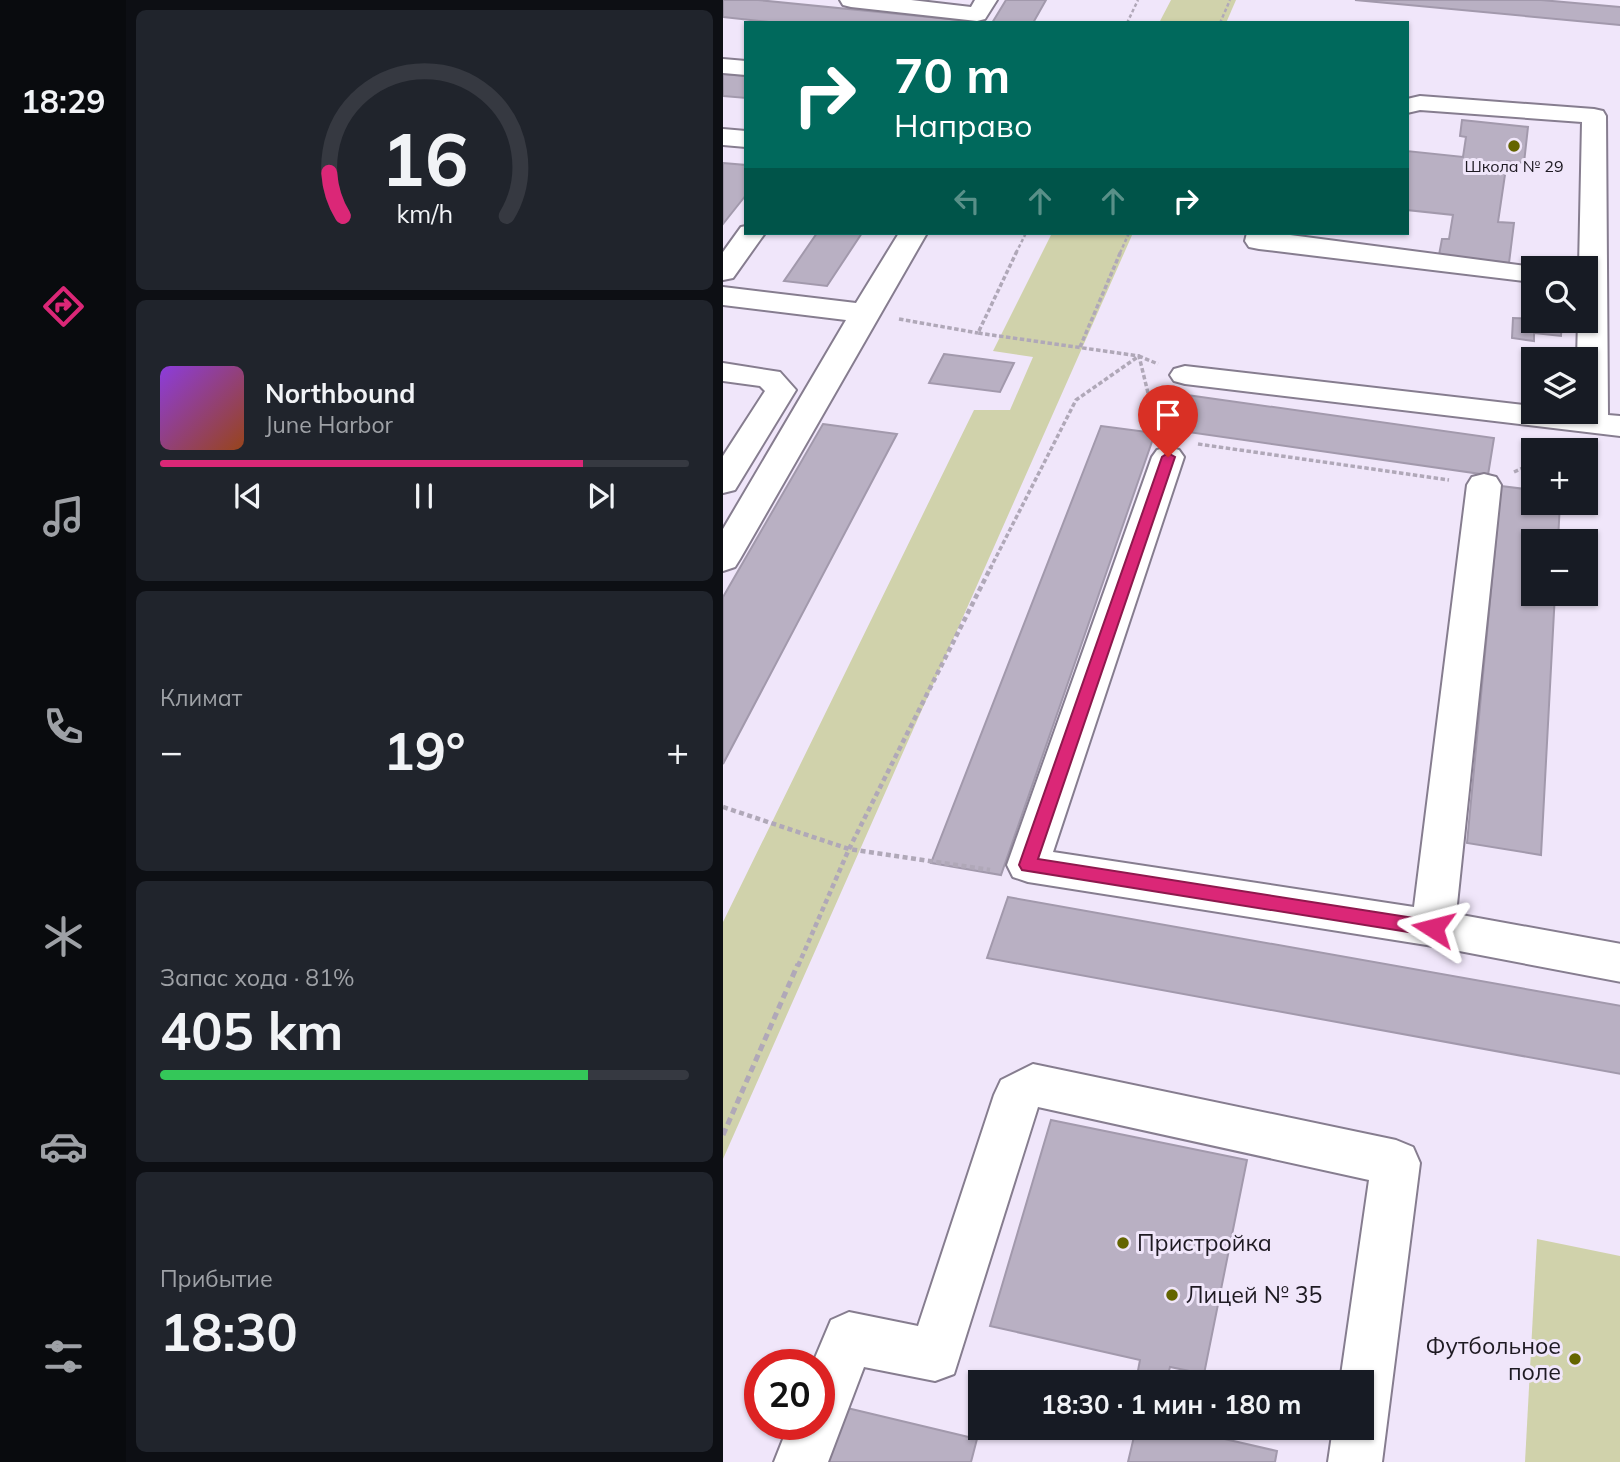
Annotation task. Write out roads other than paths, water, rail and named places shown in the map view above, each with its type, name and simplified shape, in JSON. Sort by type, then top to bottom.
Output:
[{"type":"lane","points":[[851,0],[977,14],[986,0]]},
{"type":"lane","points":[[723,66],[744,68]]},
{"type":"lane","points":[[1409,106],[1420,103],[1594,116],[1590,256]]},
{"type":"lane","points":[[723,137],[744,139]]},
{"type":"lane","points":[[723,272],[749,235]]},
{"type":"lane","points":[[727,546],[912,235]]},
{"type":"lane","points":[[1260,235],[1259,241],[1521,273]]},
{"type":"lane","points":[[723,296],[864,313]]},
{"type":"lane","points":[[1185,375],[1606,425],[1595,333]]},
{"type":"lane","points":[[723,372],[769,378],[781,390],[723,482]]},
{"type":"lane","points":[[1171,449],[1028,865],[1433,928],[1620,963]]},
{"type":"lane","points":[[1433,928],[1484,485]]},
{"type":"lane","points":[[835,1374],[849,1338],[935,1355],[1017,1095],[1033,1085],[1396,1163],[1368,1370]]},
{"type":"lane","points":[[801,1462],[810,1440]]},
{"type":"lane","points":[[1355,1462],[1358,1440]]},
{"type":"place","name":"Школа № 29","points":[[1514,146]]},
{"type":"place","name":"Пристройка","points":[[1123,1243]]},
{"type":"place","name":"Лицей № 35","points":[[1172,1295]]},
{"type":"place","name":"Футбольное поле","points":[[1575,1359]]}]
